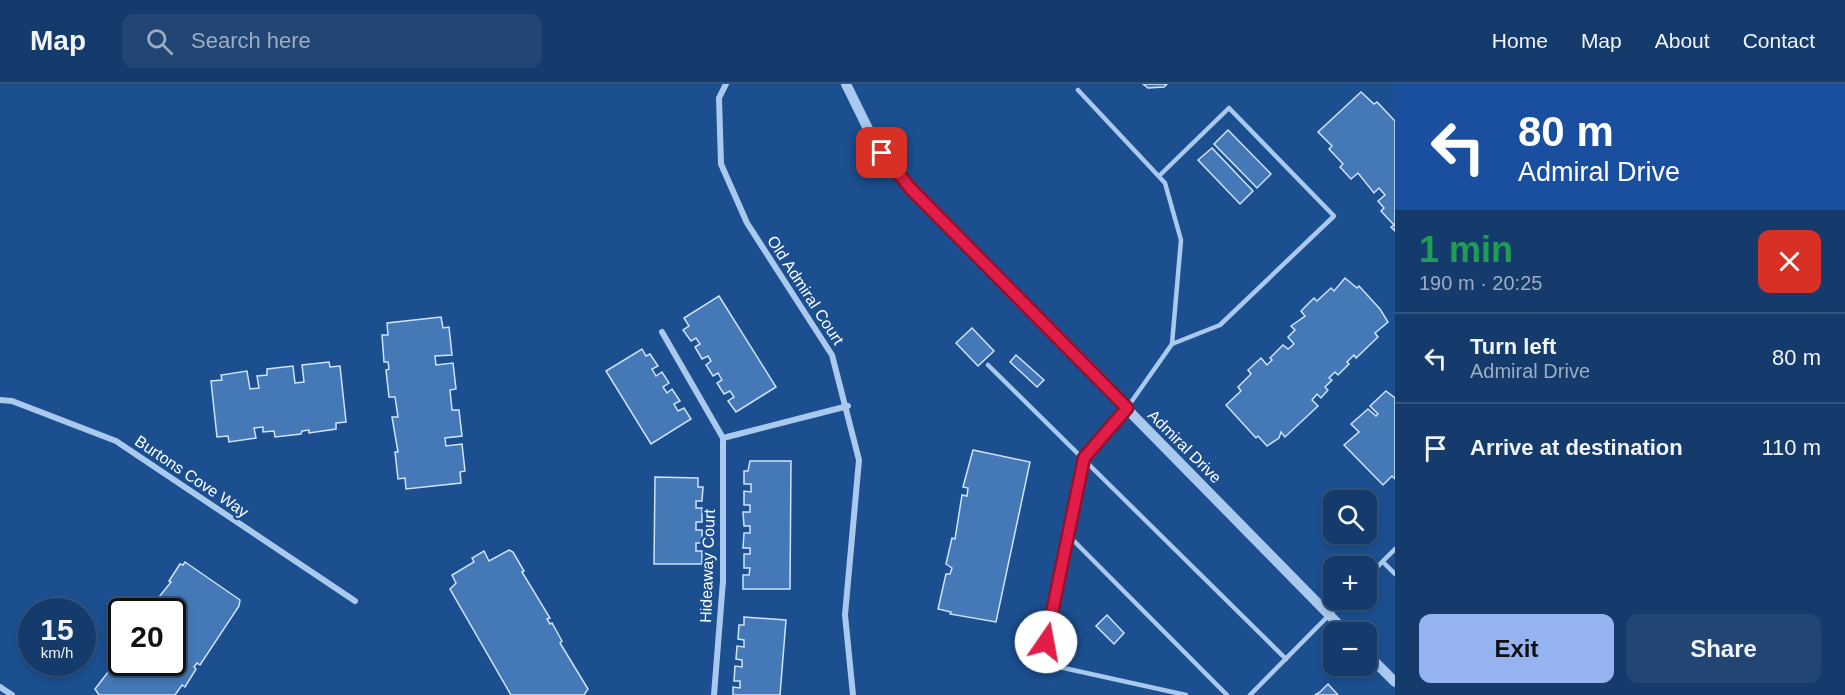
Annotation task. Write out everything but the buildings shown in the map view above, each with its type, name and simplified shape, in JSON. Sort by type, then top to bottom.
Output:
[{"type":"street","name":"Old Admiral Court","points":[[726,84],[719,98],[721,164],[747,223],[832,354],[848,406],[859,460],[845,615],[852,695]]},
{"type":"street","name":"Admiral Drive","points":[[846,84],[874,141],[910,188],[1336,622]]},
{"type":"street","name":"Hideaway Court","points":[[662,332],[723,438],[723,581],[714,695]]},
{"type":"street","name":"Burtons Cove Way","points":[[0,400],[12,401],[116,441],[355,601]]},
{"type":"street","points":[[723,438],[848,406]]},
{"type":"street","points":[[1377,664],[1395,682]]},
{"type":"street","points":[[0,687],[12,695]]},
{"type":"lane","points":[[1078,90],[1165,183],[1181,240],[1172,344],[1127,408],[1084,458],[1041,663],[1186,695]]},
{"type":"lane","points":[[1159,176],[1229,108],[1334,216],[1220,325],[1172,344]]},
{"type":"lane","points":[[988,365],[1286,659]]},
{"type":"lane","points":[[1068,535],[1227,695]]},
{"type":"lane","points":[[1377,568],[1395,549]]},
{"type":"lane","points":[[1383,562],[1395,574]]},
{"type":"lane","points":[[1250,695],[1334,610]]},
{"type":"route","points":[[882,153],[910,188],[1127,408],[1084,458],[1046,642]]}]
